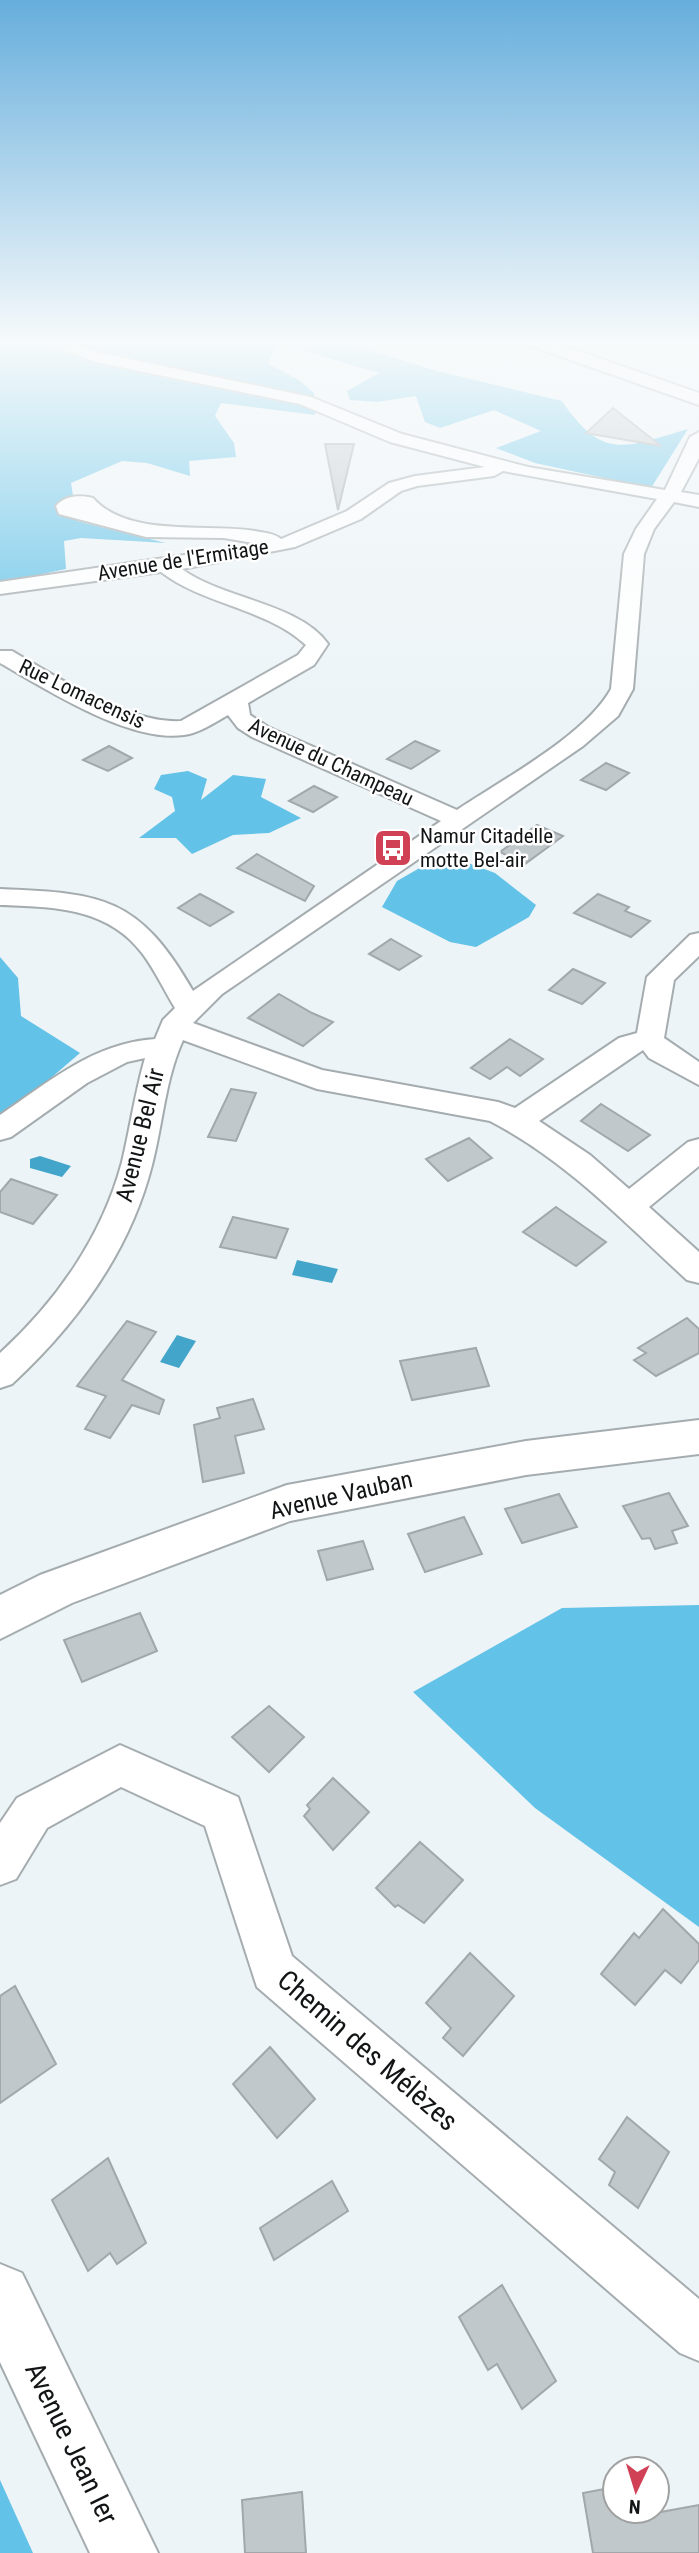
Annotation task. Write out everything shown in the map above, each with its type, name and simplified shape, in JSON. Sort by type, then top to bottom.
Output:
[{"type":"main road","name":"Avenue Vauban","points":[[0,1618],[56,1589],[287,1503],[527,1458],[699,1437]]},
{"type":"main road","name":"Avenue Jean Ier","points":[[0,2295],[125,2553]]},
{"type":"street","points":[[395,487],[403,459]]},
{"type":"street","name":"Avenue de l'Ermitage","points":[[478,459],[528,472],[699,501]]},
{"type":"street","points":[[0,1130],[108,1058],[136,1048],[175,1027],[212,988],[585,734],[615,704],[625,682],[634,554],[645,529],[670,497],[688,459]]},
{"type":"street","name":"Avenue de l'Ermitage","points":[[0,588],[166,566],[288,543],[355,514],[395,487],[446,476],[528,472]]},
{"type":"street","points":[[121,522],[146,531],[224,532],[288,543]]},
{"type":"street","name":"Avenue du Champeau","points":[[166,566],[177,576],[199,588],[312,637],[317,644],[306,660],[237,700],[236,711],[239,719],[260,732],[459,820]]},
{"type":"street","name":"Rue Lomacensis","points":[[4,656],[46,680],[145,725],[164,730],[184,727],[237,700]]},
{"type":"street","points":[[0,897],[50,899],[93,906],[123,918],[146,940],[175,1027]]},
{"type":"street","points":[[699,942],[661,976],[650,1039],[659,1051],[699,1075]]},
{"type":"street","points":[[175,1027],[317,1079],[498,1112],[518,1121],[577,1160],[627,1208],[699,1270]]},
{"type":"street","name":"Avenue Bel Air","points":[[0,1374],[53,1319],[85,1277],[114,1230],[135,1173],[175,1027]]},
{"type":"street","points":[[518,1121],[629,1045],[650,1039]]},
{"type":"street","points":[[627,1208],[699,1150]]},
{"type":"street","name":"Chemin des Mélèzes","points":[[0,1863],[32,1813],[120,1765],[223,1812],[273,1971],[699,2334]]},
{"type":"shaded area","points":[[0,459],[211,459],[189,461],[190,476],[147,463],[122,461],[71,483],[77,521],[166,543],[81,538],[64,541],[66,569],[0,583]]},
{"type":"shaded area","points":[[525,459],[669,459],[651,488]]},
{"type":"shaded area","points":[[188,771],[207,779],[201,800],[233,775],[266,779],[261,797],[301,818],[269,833],[233,835],[192,854],[176,838],[139,838],[175,811],[172,797],[154,789],[161,775]]},
{"type":"shaded area","points":[[444,854],[495,873],[536,905],[529,917],[476,947],[450,942],[382,907],[397,881]]},
{"type":"shaded area","points":[[0,957],[18,978],[21,1016],[80,1053],[30,1096],[0,1115]]},
{"type":"shaded area","points":[[40,1156],[71,1166],[62,1177],[30,1168],[30,1159]]},
{"type":"shaded area","points":[[297,1260],[338,1269],[332,1283],[292,1275]]},
{"type":"shaded area","points":[[177,1335],[196,1341],[179,1368],[160,1362]]},
{"type":"shaded area","points":[[699,1605],[699,1927],[535,1808],[413,1692],[562,1608]]},
{"type":"shaded area","points":[[0,2480],[33,2553],[0,2553]]},
{"type":"building","points":[[328,459],[350,459],[338,510]]},
{"type":"building","points":[[415,741],[439,751],[411,769],[387,759]]},
{"type":"building","points":[[109,746],[132,758],[108,771],[83,760]]},
{"type":"building","points":[[606,763],[629,773],[606,790],[581,780]]},
{"type":"building","points":[[314,786],[337,797],[313,812],[289,801]]},
{"type":"building","points":[[537,825],[563,836],[525,864],[500,852]]},
{"type":"building","points":[[257,854],[314,886],[305,901],[237,868]]},
{"type":"building","points":[[200,894],[233,912],[210,926],[178,908]]},
{"type":"building","points":[[598,894],[629,907],[625,911],[650,921],[631,937],[574,913]]},
{"type":"building","points":[[391,939],[421,956],[399,970],[369,954]]},
{"type":"building","points":[[573,969],[605,983],[582,1004],[549,990]]},
{"type":"building","points":[[279,994],[333,1022],[303,1046],[248,1018]]},
{"type":"building","points":[[510,1039],[543,1059],[520,1076],[507,1067],[490,1079],[471,1068]]},
{"type":"building","points":[[231,1089],[256,1093],[236,1141],[208,1137]]},
{"type":"building","points":[[601,1104],[650,1135],[628,1151],[581,1121]]},
{"type":"building","points":[[469,1138],[492,1158],[448,1181],[426,1159]]},
{"type":"building","points":[[11,1179],[57,1195],[33,1224],[0,1212],[0,1192]]},
{"type":"building","points":[[556,1207],[606,1242],[576,1266],[523,1232]]},
{"type":"building","points":[[233,1217],[288,1229],[276,1258],[220,1247]]},
{"type":"building","points":[[687,1318],[699,1329],[699,1353],[656,1376],[634,1360],[646,1353],[638,1348]]},
{"type":"building","points":[[127,1321],[156,1332],[122,1380],[164,1400],[159,1414],[132,1405],[110,1438],[85,1429],[106,1396],[77,1386]]},
{"type":"building","points":[[476,1348],[489,1386],[412,1400],[400,1361]]},
{"type":"building","points":[[253,1399],[264,1429],[235,1436],[244,1473],[203,1482],[194,1425],[220,1418],[217,1408]]},
{"type":"building","points":[[669,1493],[688,1526],[672,1531],[677,1543],[655,1549],[650,1538],[642,1539],[623,1506]]},
{"type":"building","points":[[559,1494],[577,1527],[522,1543],[505,1509]]},
{"type":"building","points":[[464,1517],[482,1554],[425,1572],[408,1534]]},
{"type":"building","points":[[363,1541],[373,1569],[327,1580],[318,1551]]},
{"type":"building","points":[[140,1613],[157,1651],[82,1682],[64,1640]]},
{"type":"building","points":[[269,1706],[304,1737],[269,1772],[232,1737]]},
{"type":"building","points":[[333,1778],[369,1812],[333,1850],[304,1816],[310,1809],[307,1805]]},
{"type":"building","points":[[420,1842],[463,1880],[424,1923],[398,1905],[395,1907],[376,1888]]},
{"type":"building","points":[[663,1909],[699,1944],[699,1960],[681,1983],[665,1970],[635,2005],[601,1974],[634,1933],[639,1938]]},
{"type":"building","points":[[470,1953],[514,1996],[463,2056],[443,2038],[451,2028],[426,2003]]},
{"type":"building","points":[[15,1986],[56,2064],[0,2103],[0,1996]]},
{"type":"building","points":[[270,2047],[315,2099],[277,2138],[233,2084]]},
{"type":"building","points":[[627,2117],[669,2152],[638,2208],[609,2185],[615,2172],[599,2159]]},
{"type":"building","points":[[108,2158],[146,2243],[117,2264],[110,2253],[88,2271],[52,2200]]},
{"type":"building","points":[[332,2181],[348,2211],[274,2260],[260,2228]]},
{"type":"building","points":[[502,2285],[556,2381],[522,2409],[497,2364],[488,2370],[459,2317]]},
{"type":"building","points":[[601,2490],[601,2525],[671,2525],[671,2510],[699,2505],[699,2553],[593,2553],[583,2493]]},
{"type":"building","points":[[302,2492],[306,2553],[245,2553],[242,2500]]},
{"type":"place","name":"Namur Citadelle motte Bel-air","points":[[393,848]]}]
